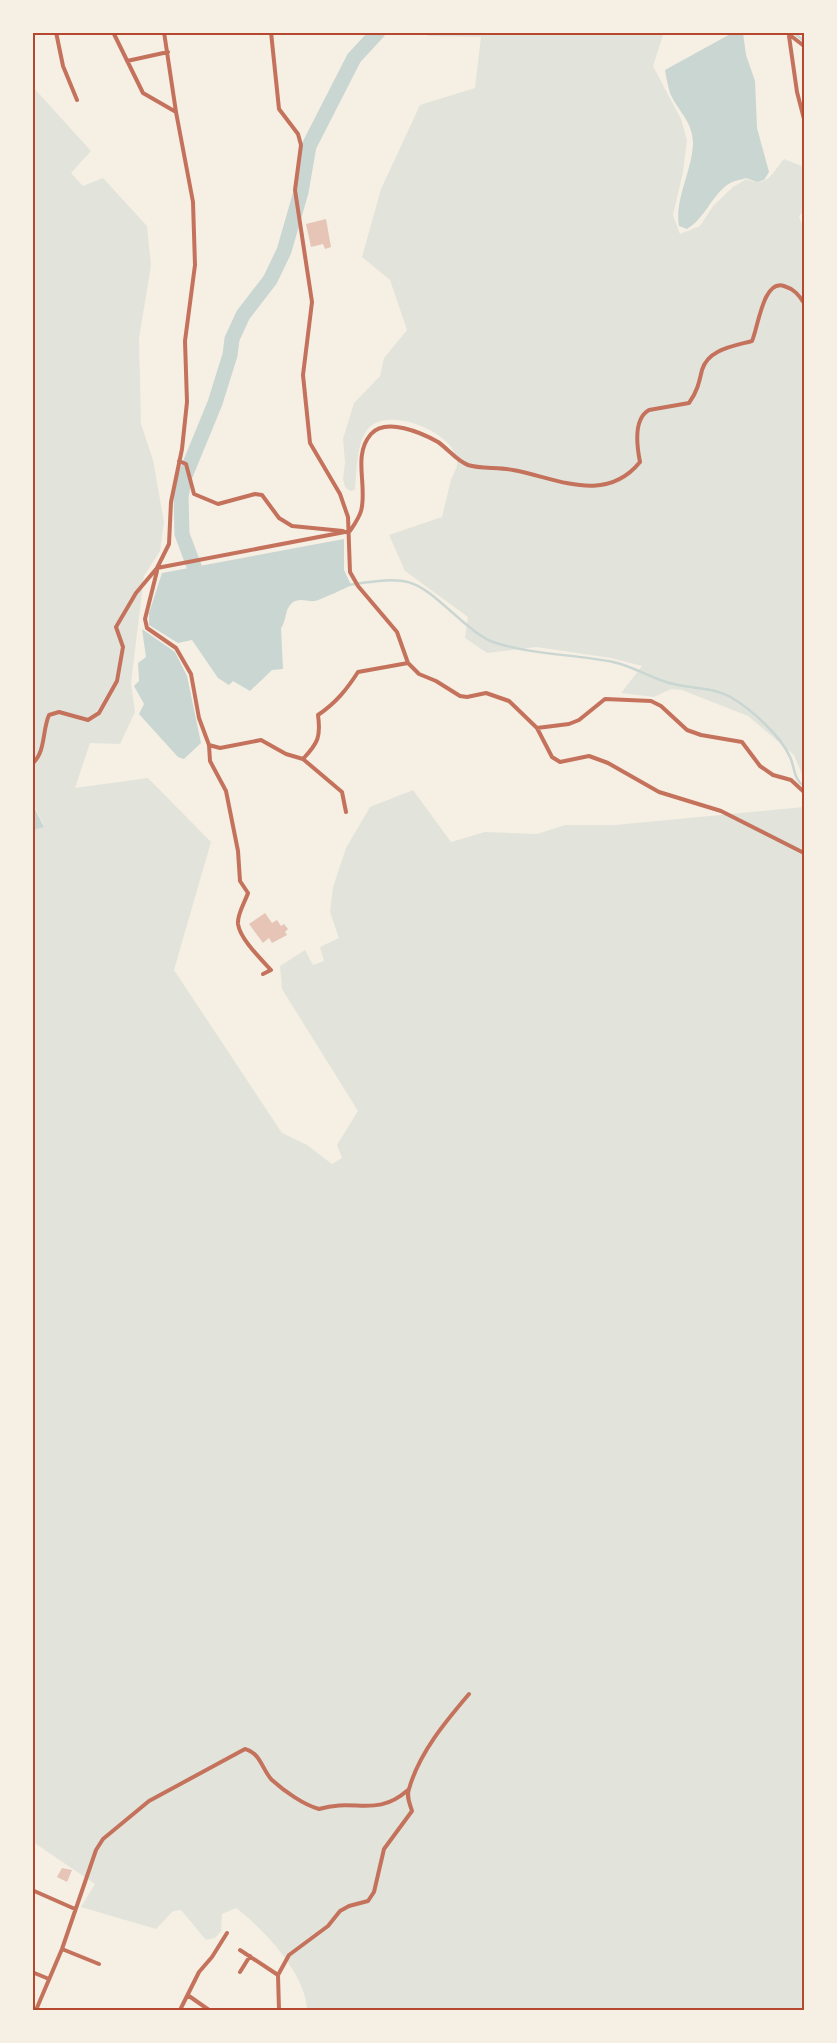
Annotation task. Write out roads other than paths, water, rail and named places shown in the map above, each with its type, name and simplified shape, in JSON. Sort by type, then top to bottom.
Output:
[{"type":"street","points":[[56,32],[63,66],[77,100]]},
{"type":"street","points":[[113,32],[143,93],[176,112]]},
{"type":"street","points":[[164,32],[176,112],[191,183],[195,265],[185,341],[187,402],[179,462],[171,502],[169,544],[157,568],[145,619],[147,628],[176,648],[191,674],[199,718],[209,746],[210,761],[226,791],[238,851],[240,881],[248,893],[238,924],[249,946],[271,970],[264,974]]},
{"type":"street","points":[[270,32],[279,108],[298,134],[301,145],[295,190],[312,302],[303,376],[310,443],[340,494],[348,517],[350,531],[348,564],[354,582],[397,632],[408,663],[424,677],[436,681],[460,696],[467,697],[486,693],[502,697],[516,707],[537,728],[545,747],[556,760],[560,762],[589,756],[608,763],[659,792],[721,810],[804,853]]},
{"type":"street","points":[[787,34],[804,46]]},
{"type":"street","points":[[787,34],[797,92],[804,119]]},
{"type":"street","points":[[127,61],[168,52]]},
{"type":"street","points":[[350,531],[361,511],[361,459],[365,443],[372,432],[385,426],[400,426],[437,442],[466,464],[479,468],[500,467],[574,485],[592,486],[619,480],[632,473],[640,462],[638,424],[644,413],[648,410],[689,404],[698,392],[703,367],[712,356],[722,349],[752,341],[757,330],[764,300],[772,287],[780,285],[789,288],[796,292],[804,303]]},
{"type":"street","points":[[179,462],[186,464],[194,494],[218,504],[255,494],[262,494],[279,518],[292,526],[350,531]]},
{"type":"street","points":[[32,764],[38,759],[43,745],[44,726],[48,715],[59,712],[88,720],[99,713],[110,697],[117,681],[124,647],[116,627],[136,593],[157,568],[350,531]]},
{"type":"street","points":[[303,759],[312,750],[321,732],[318,715],[345,692],[358,672],[408,663]]},
{"type":"street","points":[[537,728],[569,724],[579,720],[606,699],[651,702],[661,706],[687,730],[701,735],[742,742],[760,766],[773,775],[790,780],[804,792]]},
{"type":"street","points":[[209,746],[220,748],[261,740],[286,754],[303,759],[342,792],[346,812]]},
{"type":"street","points":[[36,2010],[62,1949],[96,1850],[103,1839],[149,1801],[245,1749],[252,1750],[271,1779],[319,1809],[344,1804],[386,1805],[398,1799],[408,1790],[441,1727],[469,1694]]},
{"type":"street","points":[[279,2010],[278,1975],[289,1955],[328,1926],[340,1911],[349,1906],[368,1901],[374,1892],[384,1849],[412,1811],[408,1803],[408,1790]]},
{"type":"street","points":[[32,1890],[75,1909]]},
{"type":"street","points":[[180,2010],[189,1996],[199,1972],[212,1957],[226,1932]]},
{"type":"street","points":[[62,1949],[99,1964]]},
{"type":"street","points":[[240,1950],[278,1975]]},
{"type":"street","points":[[240,1972],[250,1956]]},
{"type":"street","points":[[32,1972],[49,1979]]},
{"type":"street","points":[[189,1996],[209,2010]]},
{"type":"waterway","points":[[201,585],[182,534],[181,497],[185,476],[215,403],[230,355],[232,339],[243,315],[270,280],[284,251],[301,192],[309,146],[354,58],[378,32]]},
{"type":"waterway","points":[[793,32],[804,41]]},
{"type":"waterway","points":[[348,585],[387,580],[411,583],[422,588],[477,633],[493,642],[538,652],[613,662],[666,682],[724,694],[748,709],[780,740],[792,761],[798,780],[804,786]]}]
